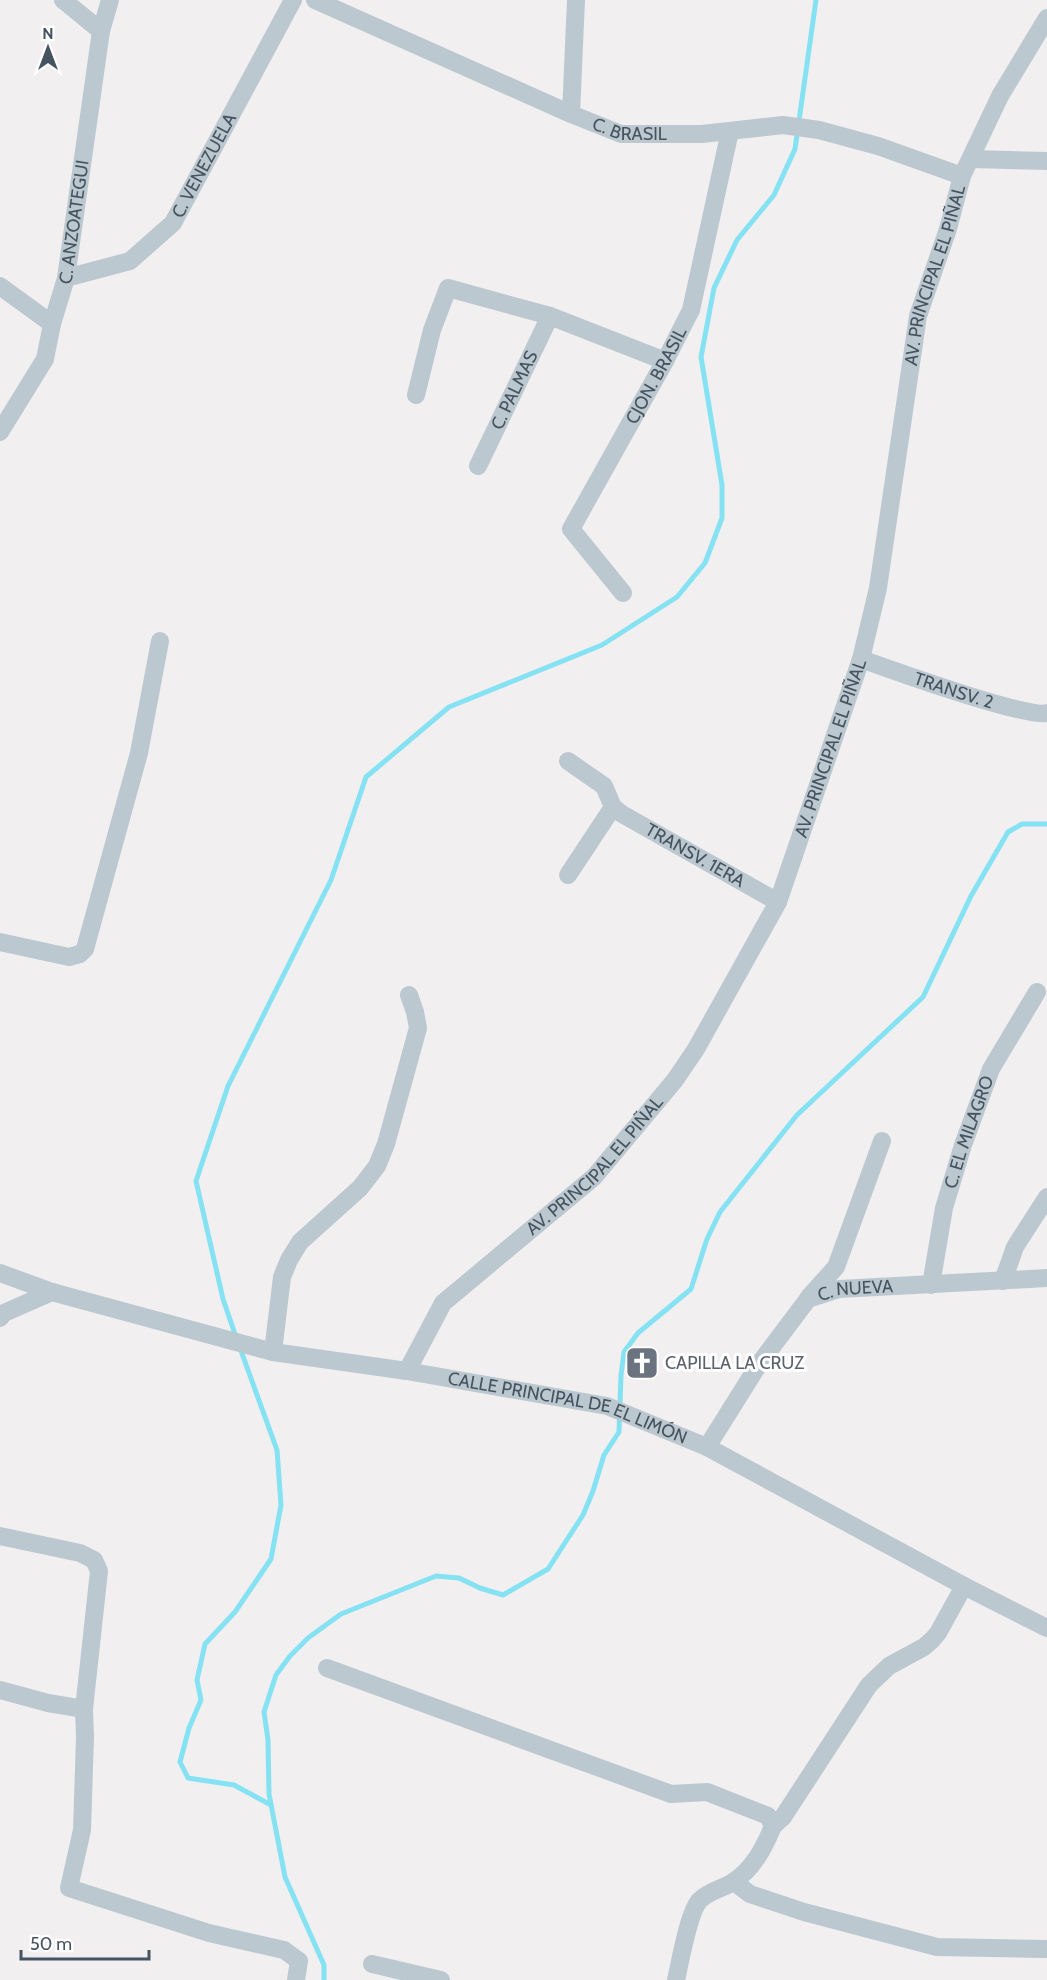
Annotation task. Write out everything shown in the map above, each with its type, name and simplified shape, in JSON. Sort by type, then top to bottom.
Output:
[{"type":"street","points":[[63,0],[101,31]]},
{"type":"street","name":"C. ANZOATEGUI","points":[[0,432],[45,359],[52,324],[66,278],[101,31],[110,0]]},
{"type":"street","name":"C. VENEZUELA","points":[[66,278],[130,261],[173,223],[293,0]]},
{"type":"street","name":"C. BRASIL","points":[[315,0],[621,134],[702,135],[787,125],[878,146],[962,176]]},
{"type":"street","points":[[571,114],[576,0]]},
{"type":"street","name":"AV. PRINCIPAL EL PIÑAL","points":[[407,1371],[442,1303],[594,1177],[675,1080],[696,1049],[778,902],[861,659],[878,588],[918,316],[948,229],[962,176],[1000,96],[1047,18]]},
{"type":"street","name":"CJON. BRASIL","points":[[623,593],[571,529],[665,361],[690,310],[730,130]]},
{"type":"street","points":[[971,159],[1047,161]]},
{"type":"street","points":[[0,286],[52,324]]},
{"type":"street","points":[[416,394],[432,330],[448,288],[550,316],[665,361]]},
{"type":"street","name":"C. PALMAS","points":[[478,466],[550,316]]},
{"type":"street","points":[[0,942],[69,957],[80,954],[86,949],[139,753],[151,701],[160,641]]},
{"type":"street","name":"TRANSV. 2","points":[[861,659],[984,700],[1030,713],[1043,715],[1047,713]]},
{"type":"street","points":[[568,761],[604,786],[613,807],[568,875]]},
{"type":"street","name":"TRANSV. 1ERA","points":[[613,807],[621,814],[778,902]]},
{"type":"street","name":"C. EL MILAGRO","points":[[932,1285],[944,1208],[963,1145],[991,1070],[1037,992]]},
{"type":"street","points":[[273,1352],[282,1277],[289,1260],[300,1242],[360,1188],[377,1166],[386,1144],[418,1028],[409,995]]},
{"type":"street","points":[[808,1299],[836,1268],[882,1141]]},
{"type":"street","points":[[1003,1281],[1015,1247],[1047,1197]]},
{"type":"street","name":"CALLE PRINCIPAL DE EL LIMÓN","points":[[0,1273],[52,1292],[273,1352],[407,1371],[609,1407],[707,1447],[964,1586],[1047,1628]]},
{"type":"street","name":"C. NUEVA","points":[[707,1447],[759,1364],[808,1299],[839,1289],[1047,1278]]},
{"type":"street","points":[[0,1318],[4,1313],[52,1292]]},
{"type":"street","points":[[0,1536],[80,1553],[94,1560],[99,1570],[84,1709],[82,1830],[69,1888],[209,1933],[284,1950],[299,1961],[296,1980]]},
{"type":"street","points":[[676,1980],[693,1912],[698,1901],[710,1892],[734,1882],[751,1867],[764,1848],[773,1826],[783,1817],[869,1685],[889,1666],[924,1647],[932,1640],[964,1586]]},
{"type":"street","points":[[327,1668],[671,1794],[707,1792],[722,1797],[768,1816],[773,1826]]},
{"type":"street","points":[[0,1690],[48,1703],[84,1709]]},
{"type":"street","points":[[734,1882],[750,1894],[804,1912],[937,1947],[1047,1949]]},
{"type":"street","points":[[372,1964],[441,1980]]},
{"type":"waterway","points":[[236,1337],[223,1299],[196,1181],[228,1086],[331,880],[366,777],[449,707],[602,645],[677,597],[705,563],[722,518],[722,485],[701,357],[714,288],[737,240],[774,195],[795,149],[816,0]]},
{"type":"waterway","points":[[324,1980],[324,1965],[285,1877],[269,1794],[268,1740],[264,1712],[276,1675],[290,1656],[308,1638],[341,1614],[436,1576],[459,1578],[503,1595],[548,1569],[583,1515],[604,1455],[619,1432],[624,1352],[638,1333],[691,1289],[707,1239],[720,1212],[797,1115],[923,997],[971,896],[1008,832],[1022,824],[1047,824]]},
{"type":"waterway","points":[[240,1348],[277,1450],[281,1505],[271,1559],[235,1612],[205,1644],[197,1680],[201,1700],[189,1728],[180,1762],[188,1778],[234,1785],[271,1805]]},
{"type":"place","name":"CAPILLA LA CRUZ","points":[[642,1363]]}]
